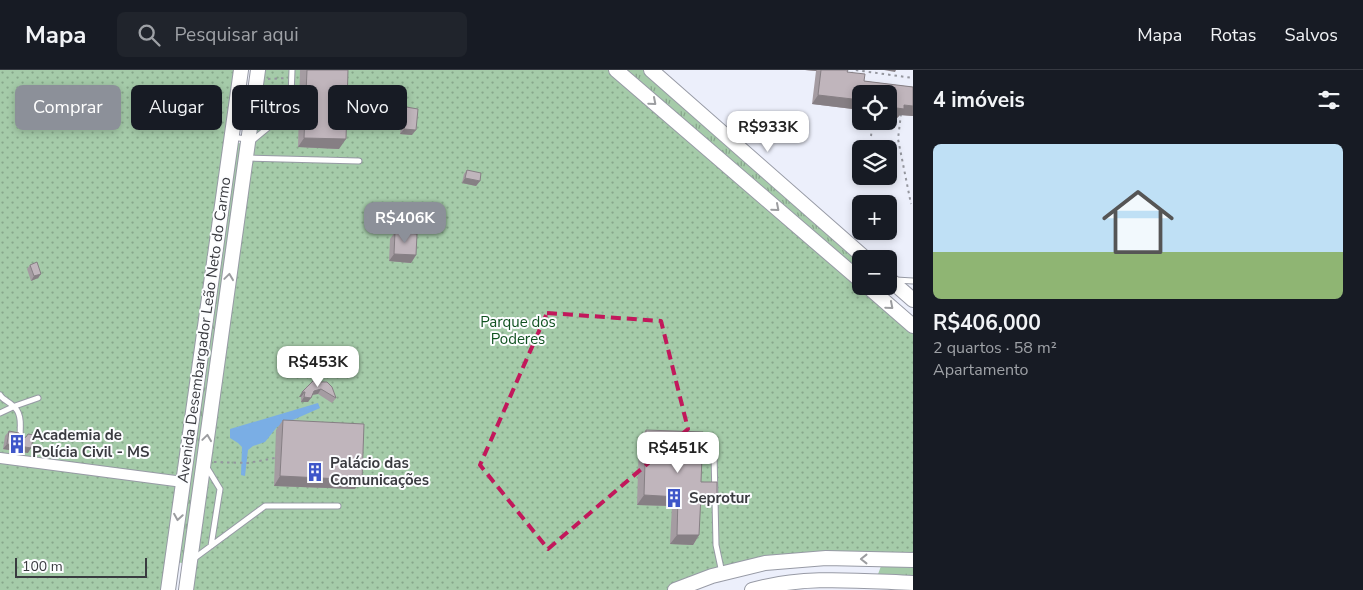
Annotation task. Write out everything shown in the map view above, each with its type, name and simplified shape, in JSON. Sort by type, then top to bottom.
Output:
[{"type":"main road","name":"Avenida Desembargador Leão Neto do Carmo","points":[[168,590],[241,70]]},
{"type":"main road","name":"Avenida Desembargador Leão Neto do Carmo","points":[[186,590],[258,70]]},
{"type":"main road","points":[[616,70],[852,273]]},
{"type":"main road","points":[[651,70],[856,250]]},
{"type":"main road","points":[[748,183],[763,168]]},
{"type":"main road","points":[[897,285],[913,300]]},
{"type":"main road","points":[[877,295],[913,326]]},
{"type":"main road","points":[[675,590],[722,574],[765,563],[826,558],[913,560]]},
{"type":"main road","points":[[787,561],[788,583]]},
{"type":"main road","points":[[170,569],[189,567]]},
{"type":"main road","points":[[752,590],[765,586],[819,581],[913,583]]},
{"type":"street","points":[[0,458],[18,456],[183,482]]},
{"type":"lane","points":[[231,137],[253,140],[287,112],[291,96],[292,70]]},
{"type":"lane","points":[[245,158],[359,161]]},
{"type":"lane","points":[[897,280],[913,281]]},
{"type":"lane","points":[[0,395],[14,406],[20,416],[20,438]]},
{"type":"lane","points":[[0,413],[38,398]]},
{"type":"lane","points":[[714,454],[716,545],[722,574]]},
{"type":"lane","points":[[204,462],[220,488],[211,546]]},
{"type":"lane","points":[[189,567],[211,546],[265,506],[338,506]]},
{"type":"path","points":[[848,76],[855,70],[913,78]]},
{"type":"path","points":[[893,75],[894,71]]},
{"type":"path","points":[[901,113],[898,140],[911,204]]},
{"type":"path","points":[[872,130],[872,136]]},
{"type":"path","points":[[204,462],[248,463],[275,458]]},
{"type":"highlighted area","points":[[547,313],[661,321],[688,429],[548,549],[480,465]]},
{"type":"green space","points":[[0,70],[241,70],[239,85],[232,85],[233,130],[168,590],[0,590]]},
{"type":"green space","name":"Parque dos Poderes","points":[[258,70],[616,70],[852,273],[852,295],[877,295],[913,326],[913,560],[765,563],[675,590],[186,590],[250,130],[318,130],[318,85],[256,85]]},
{"type":"green space","points":[[624,70],[647,70],[852,252],[852,268]]},
{"type":"green space","points":[[234,144],[244,145],[187,563],[181,563],[177,561]]},
{"type":"green space","points":[[881,566],[913,566],[913,578],[877,577]]},
{"type":"water","points":[[318,403],[320,408],[277,427],[265,442],[248,450],[245,476],[241,475],[242,447],[230,438],[230,429]]},
{"type":"building","points":[[307,70],[348,70],[348,85],[328,85],[328,130],[346,130],[346,139],[304,138],[304,130],[318,130],[318,85],[306,85]]},
{"type":"building","points":[[821,70],[848,70],[847,72],[865,74],[864,81],[897,85],[852,85],[852,99],[818,95]]},
{"type":"building","points":[[897,85],[913,87],[913,106],[904,105],[904,109],[897,108]]},
{"type":"building","points":[[407,107],[418,109],[416,130],[407,129]]},
{"type":"building","points":[[467,170],[481,173],[480,181],[465,178]]},
{"type":"building","points":[[395,232],[417,234],[416,255],[394,254]]},
{"type":"building","points":[[37,262],[41,274],[34,276],[30,265]]},
{"type":"building","points":[[319,375],[316,382],[327,382],[332,387],[336,398],[321,389],[314,391],[311,398],[304,397],[305,392],[302,392]]},
{"type":"building","name":"Palácio das Comunicações","points":[[283,420],[364,424],[362,480],[280,476]]},
{"type":"building","name":"Seprotur","points":[[646,430],[703,432],[701,482],[717,482],[717,496],[701,495],[699,535],[677,535],[678,497],[644,495]]},
{"type":"building","points":[[9,431],[19,433],[23,438],[28,434],[34,435],[31,448],[7,444]]},
{"type":"place","name":"Academia de Polícia Civil - MS","points":[[17,444]]},
{"type":"place","name":"Palácio das Comunicações","points":[[315,472]]},
{"type":"place","name":"Seprotur","points":[[674,498]]}]
